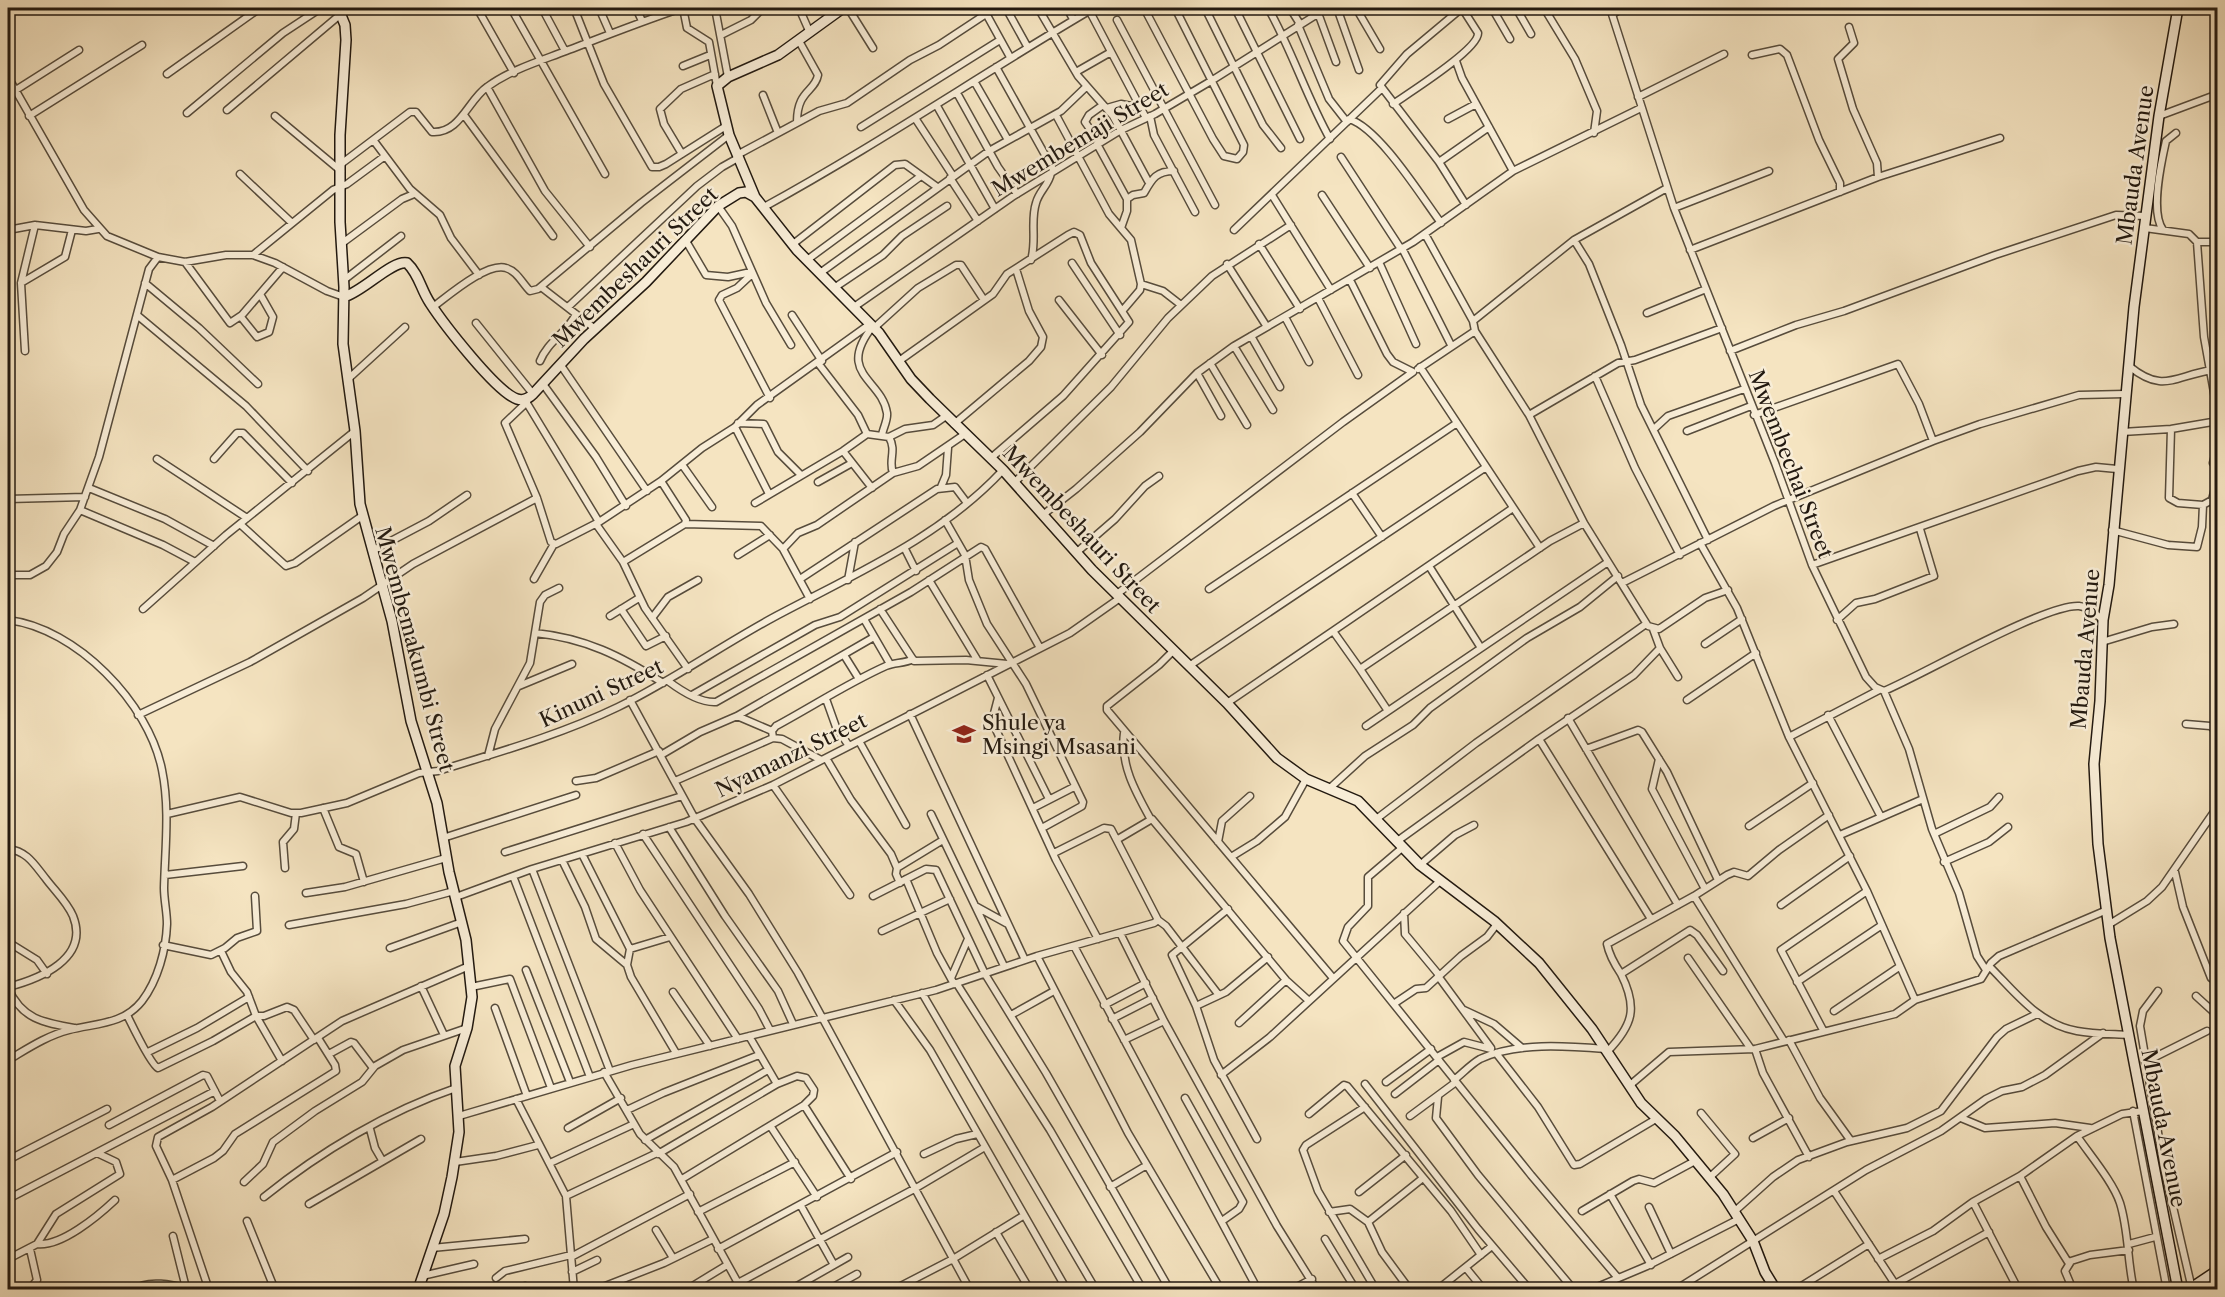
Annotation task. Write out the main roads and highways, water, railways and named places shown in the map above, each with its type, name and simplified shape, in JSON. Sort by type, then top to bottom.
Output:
[{"type":"place","name":"Shule ya Msingi Msasani","points":[[964,734]]}]
